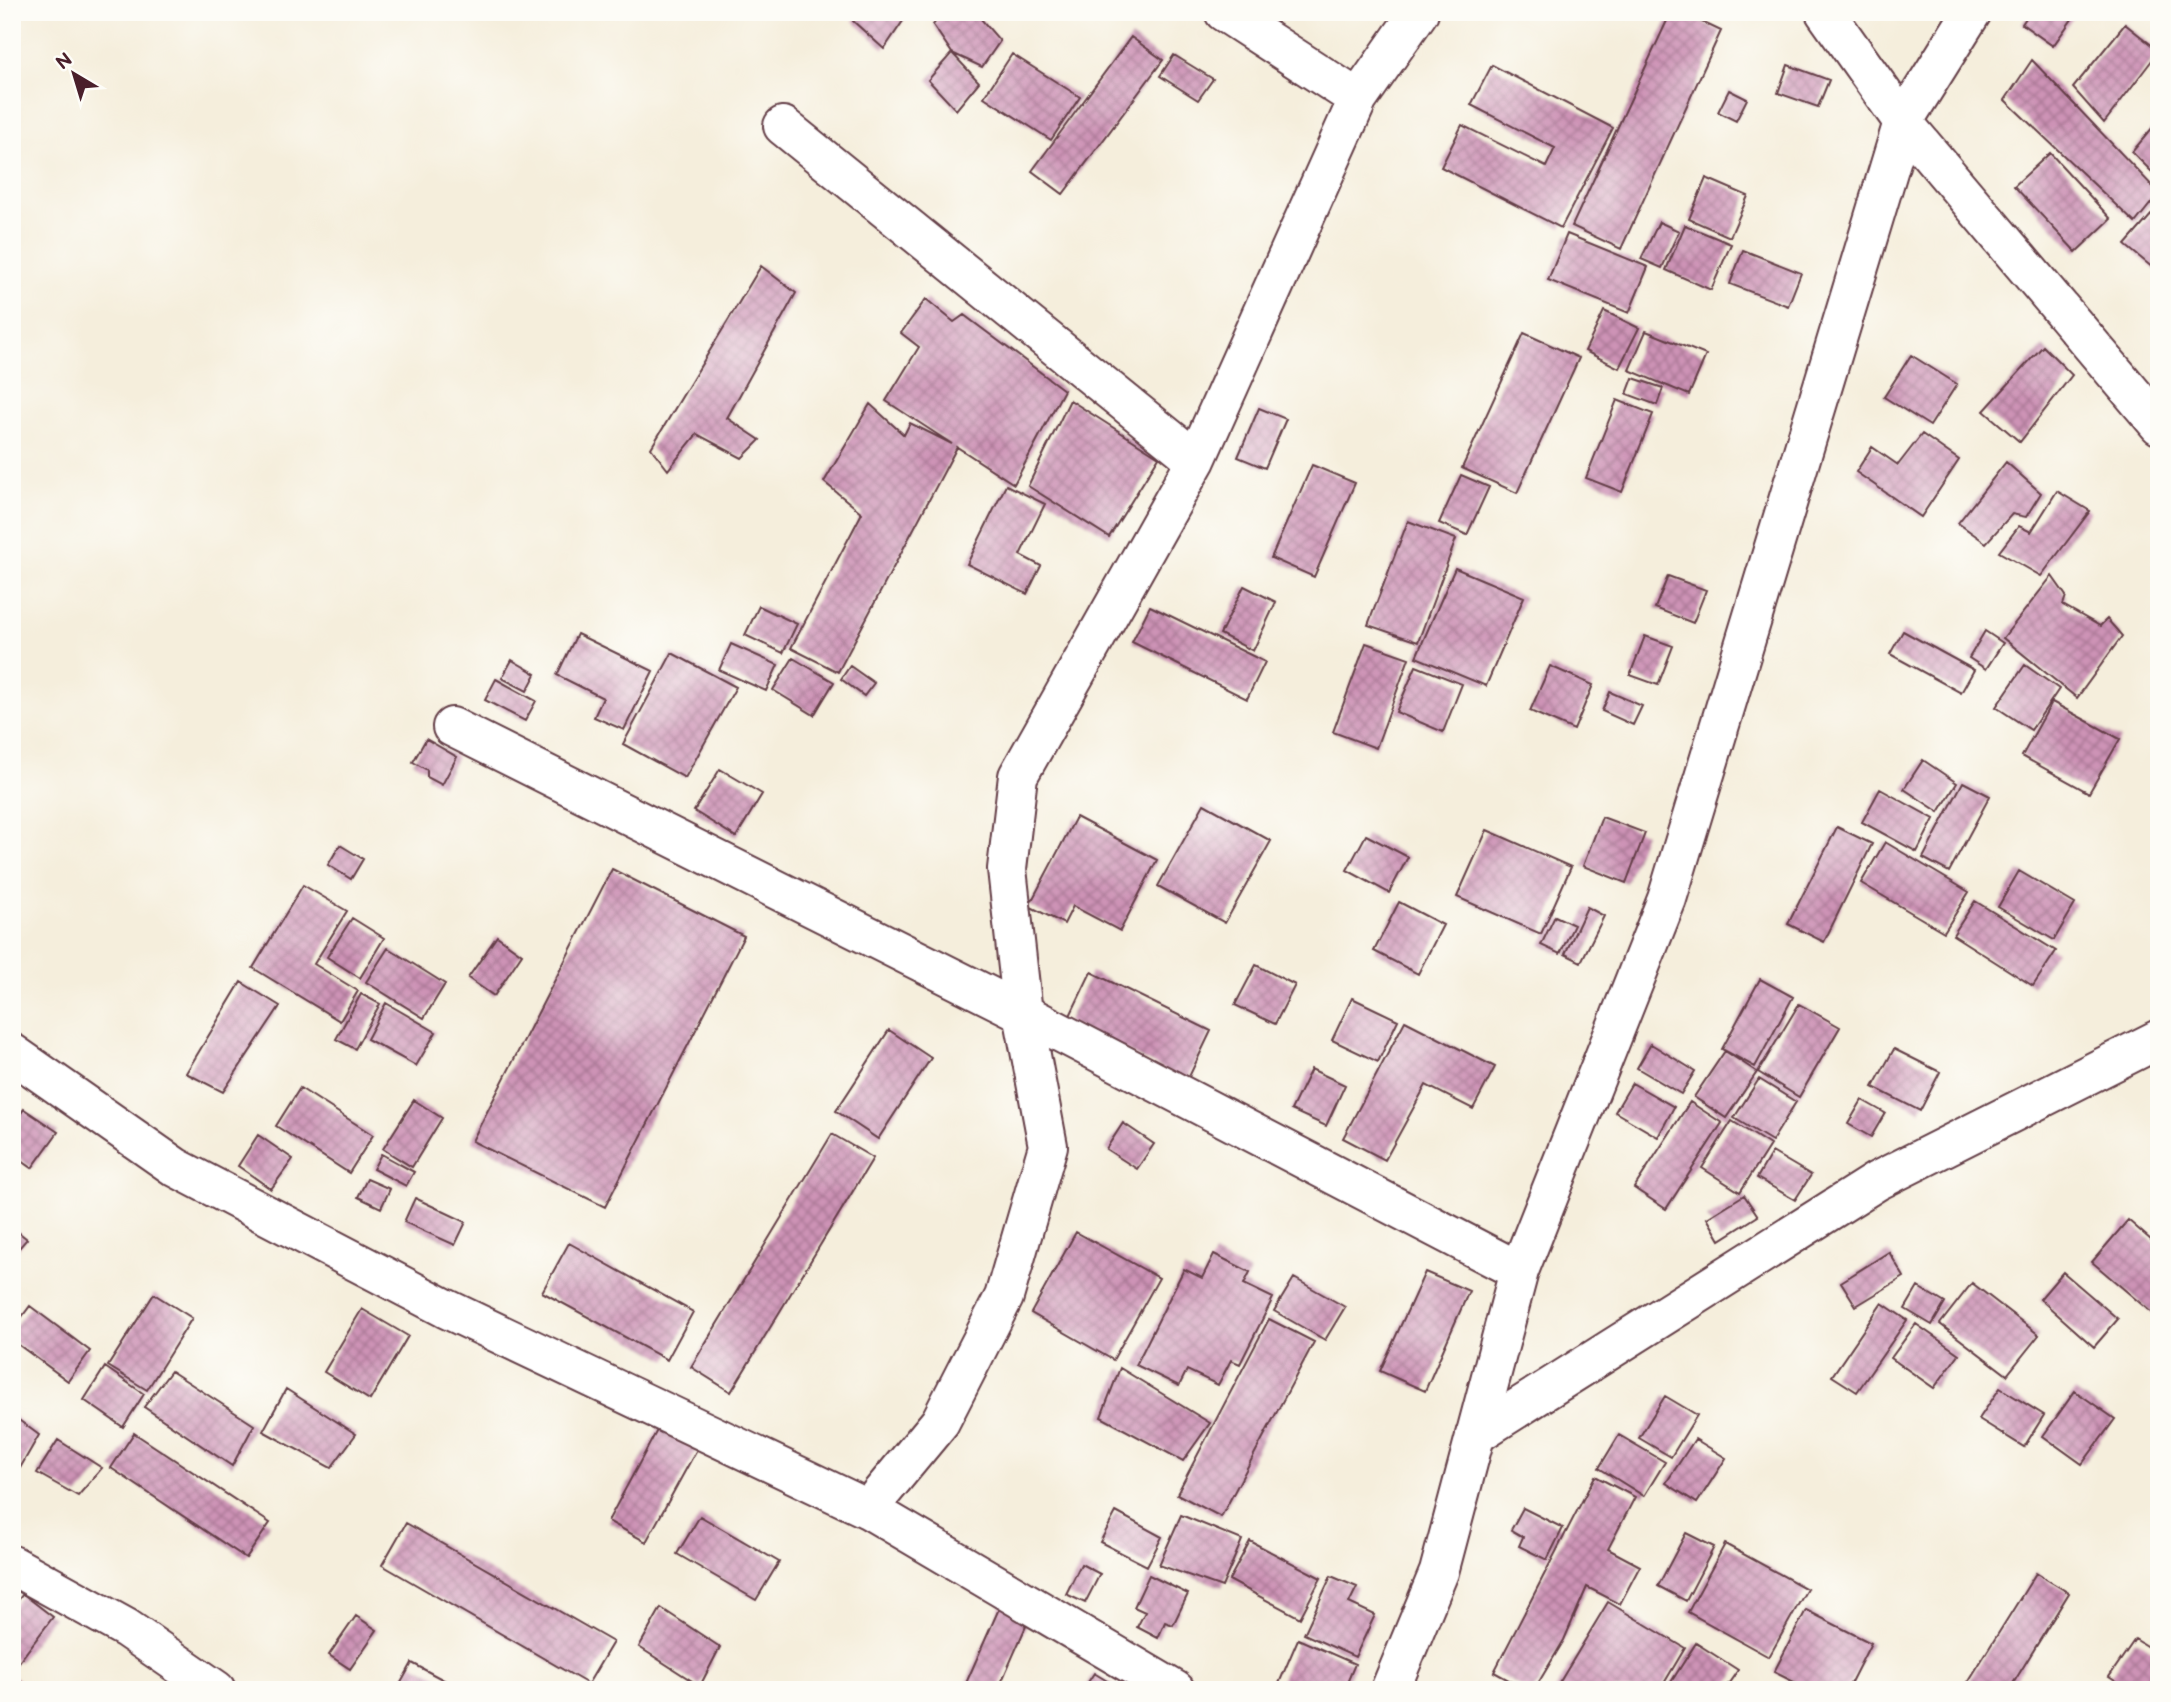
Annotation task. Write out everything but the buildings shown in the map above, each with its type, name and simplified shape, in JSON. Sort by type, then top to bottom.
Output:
[{"type":"street","points":[[1224,12],[1357,99]]},
{"type":"street","points":[[868,1509],[940,1422],[1004,1297],[1048,1146],[1023,1013],[1007,869],[1018,776],[1196,460],[1357,99],[1419,12]]},
{"type":"street","points":[[1825,12],[1903,122],[2159,425]]},
{"type":"street","points":[[1390,1690],[1439,1572],[1519,1271],[1667,899],[1903,122],[1972,12]]},
{"type":"street","points":[[783,126],[1196,460]]},
{"type":"street","points":[[452,727],[1023,1013],[1519,1271]]},
{"type":"street","points":[[1475,1435],[1877,1181],[2159,1039]]},
{"type":"street","points":[[12,1053],[174,1167],[445,1308],[868,1509],[1175,1690]]},
{"type":"street","points":[[12,1565],[126,1628],[216,1690]]}]
